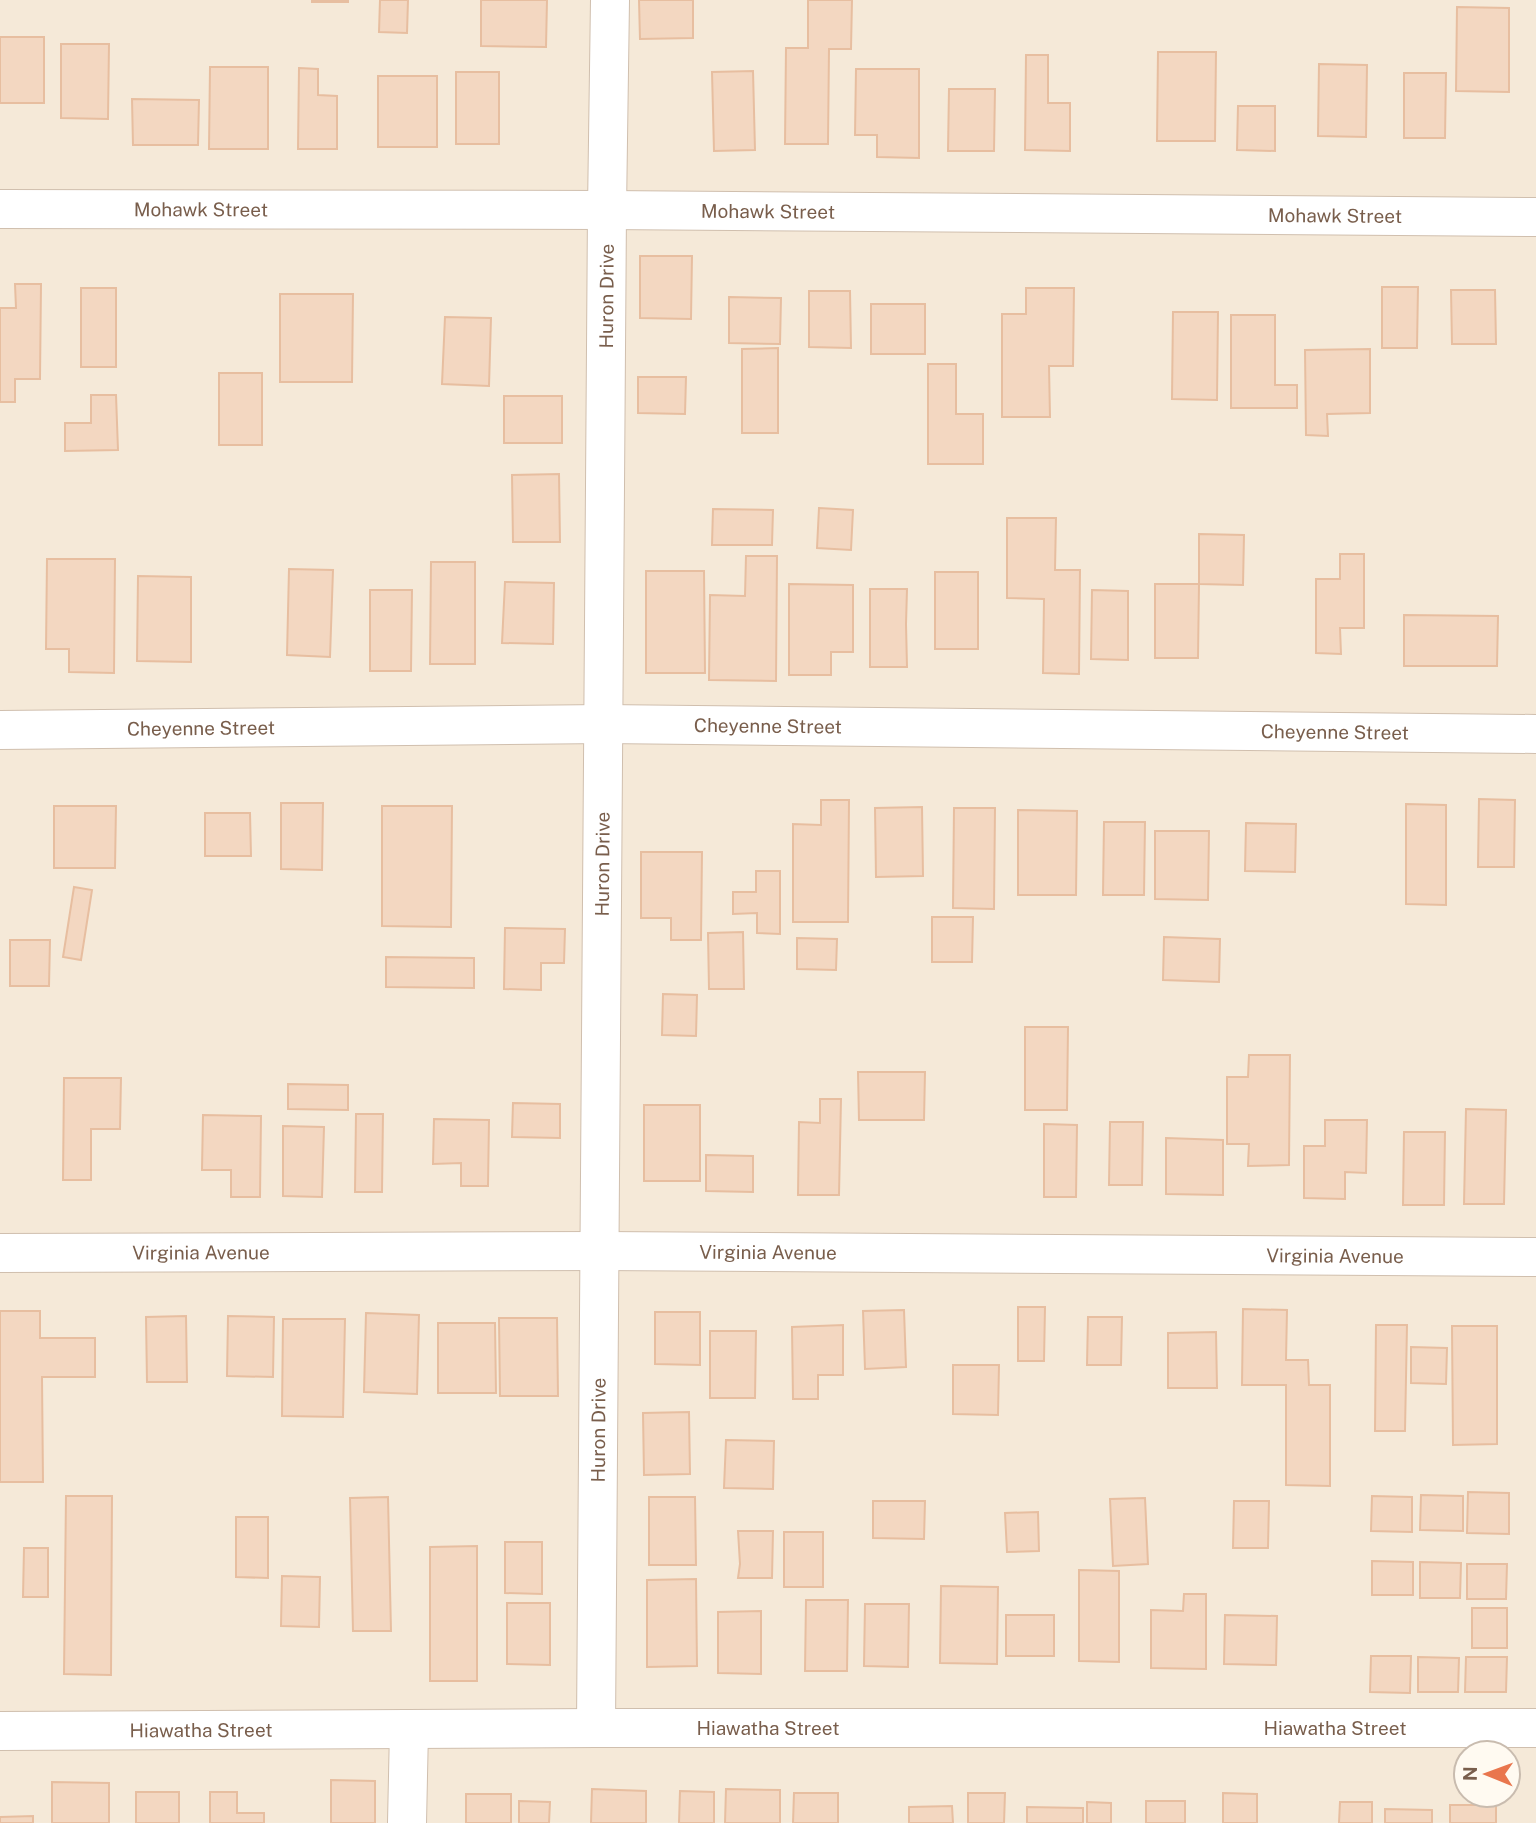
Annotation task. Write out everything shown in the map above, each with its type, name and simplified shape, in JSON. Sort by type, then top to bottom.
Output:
[{"type":"street","name":"Huron Drive","points":[[596,1728],[610,0]]},
{"type":"street","name":"Mohawk Street","points":[[0,209],[607,210],[1536,217]]},
{"type":"street","name":"Cheyenne Street","points":[[0,730],[604,724],[1536,734]]},
{"type":"street","name":"Virginia Avenue","points":[[0,1253],[599,1251],[1536,1257]]},
{"type":"street","name":"Hiawatha Street","points":[[0,1731],[1536,1728]]},
{"type":"street","points":[[407,1823],[409,1730]]},
{"type":"shaded area","points":[[0,0],[1536,0],[1536,1823],[0,1823]]},
{"type":"building","points":[[348,0],[348,2],[312,2]]},
{"type":"building","points":[[380,0],[408,0],[407,33],[379,32]]},
{"type":"building","points":[[481,0],[547,0],[546,47],[481,46]]},
{"type":"building","points":[[639,0],[693,0],[693,38],[640,39]]},
{"type":"building","points":[[808,0],[852,0],[851,49],[829,49],[828,144],[785,144],[786,48],[808,48]]},
{"type":"building","points":[[1457,7],[1509,8],[1509,92],[1456,91]]},
{"type":"building","points":[[0,37],[44,37],[44,103],[0,103]]},
{"type":"building","points":[[61,44],[109,44],[108,119],[61,118]]},
{"type":"building","points":[[1158,52],[1216,52],[1215,141],[1157,141]]},
{"type":"building","points":[[1026,55],[1048,55],[1048,103],[1070,103],[1070,151],[1025,150]]},
{"type":"building","points":[[1319,64],[1367,65],[1366,137],[1318,136]]},
{"type":"building","points":[[210,67],[268,67],[268,149],[209,149]]},
{"type":"building","points":[[299,68],[318,69],[318,95],[337,96],[337,149],[298,149]]},
{"type":"building","points":[[856,69],[919,69],[919,158],[877,157],[877,135],[855,135]]},
{"type":"building","points":[[753,71],[755,150],[714,151],[712,72]]},
{"type":"building","points":[[456,72],[499,72],[499,144],[456,144]]},
{"type":"building","points":[[1404,73],[1446,73],[1445,138],[1404,138]]},
{"type":"building","points":[[378,76],[437,76],[437,147],[378,147]]},
{"type":"building","points":[[949,89],[995,89],[994,151],[948,151]]},
{"type":"building","points":[[132,99],[199,100],[198,145],[133,145]]},
{"type":"building","points":[[1238,106],[1275,106],[1275,151],[1237,150]]},
{"type":"building","points":[[640,256],[692,256],[691,319],[640,318]]},
{"type":"building","points":[[15,284],[41,284],[40,379],[15,379],[15,402],[0,402],[0,308],[16,308]]},
{"type":"building","points":[[1382,287],[1418,287],[1417,348],[1382,348]]},
{"type":"building","points":[[81,288],[116,288],[116,367],[81,367]]},
{"type":"building","points":[[1026,288],[1074,288],[1073,366],[1049,366],[1050,417],[1002,417],[1002,314],[1026,314]]},
{"type":"building","points":[[1451,290],[1495,290],[1496,344],[1452,344]]},
{"type":"building","points":[[809,291],[850,291],[851,348],[809,347]]},
{"type":"building","points":[[280,294],[353,294],[352,382],[280,382]]},
{"type":"building","points":[[729,297],[781,298],[780,344],[729,343]]},
{"type":"building","points":[[871,304],[925,304],[925,354],[871,354]]},
{"type":"building","points":[[1173,312],[1218,312],[1217,400],[1172,399]]},
{"type":"building","points":[[1231,315],[1275,315],[1275,385],[1297,385],[1297,408],[1231,408]]},
{"type":"building","points":[[445,317],[491,318],[489,386],[442,384]]},
{"type":"building","points":[[778,348],[778,433],[742,433],[742,349]]},
{"type":"building","points":[[1370,349],[1370,413],[1327,414],[1328,436],[1306,435],[1305,350]]},
{"type":"building","points":[[928,364],[956,364],[956,414],[983,414],[983,464],[928,464]]},
{"type":"building","points":[[219,373],[262,373],[262,445],[219,445]]},
{"type":"building","points":[[638,377],[686,377],[685,414],[638,413]]},
{"type":"building","points":[[91,395],[116,395],[118,450],[65,451],[65,423],[91,423]]},
{"type":"building","points":[[504,396],[562,396],[562,443],[504,443]]},
{"type":"building","points":[[559,474],[560,542],[513,542],[512,475]]},
{"type":"building","points":[[819,508],[853,510],[851,550],[817,548]]},
{"type":"building","points":[[713,509],[773,510],[772,545],[712,545]]},
{"type":"building","points":[[1007,518],[1056,518],[1055,570],[1080,570],[1079,674],[1043,673],[1044,599],[1007,598]]},
{"type":"building","points":[[1199,534],[1244,535],[1243,585],[1199,584]]},
{"type":"building","points":[[1340,554],[1364,554],[1364,628],[1340,628],[1341,654],[1316,653],[1316,579],[1340,579]]},
{"type":"building","points":[[746,556],[777,556],[776,681],[709,680],[710,595],[745,596]]},
{"type":"building","points":[[47,559],[115,559],[114,673],[69,672],[69,649],[46,649]]},
{"type":"building","points":[[431,562],[475,562],[475,664],[430,664]]},
{"type":"building","points":[[289,569],[333,570],[330,657],[287,655]]},
{"type":"building","points":[[646,571],[704,571],[705,673],[646,673]]},
{"type":"building","points":[[935,572],[978,572],[978,649],[935,649]]},
{"type":"building","points":[[138,576],[191,577],[191,662],[137,661]]},
{"type":"building","points":[[505,582],[554,583],[553,644],[502,643]]},
{"type":"building","points":[[789,584],[853,585],[853,652],[831,652],[831,675],[789,675]]},
{"type":"building","points":[[1155,584],[1199,584],[1198,658],[1155,658]]},
{"type":"building","points":[[870,589],[907,589],[907,667],[870,667]]},
{"type":"building","points":[[370,590],[412,590],[411,671],[370,671]]},
{"type":"building","points":[[1092,590],[1128,591],[1128,660],[1091,659]]},
{"type":"building","points":[[1404,615],[1498,616],[1497,666],[1404,666]]},
{"type":"building","points":[[1479,799],[1515,800],[1514,867],[1478,867]]},
{"type":"building","points":[[821,800],[849,800],[848,922],[793,922],[793,824],[821,825]]},
{"type":"building","points":[[281,803],[323,803],[322,870],[281,869]]},
{"type":"building","points":[[1406,804],[1446,805],[1446,905],[1406,904]]},
{"type":"building","points":[[54,806],[116,806],[115,868],[54,868]]},
{"type":"building","points":[[382,806],[452,806],[451,927],[382,926]]},
{"type":"building","points":[[922,807],[923,876],[876,877],[875,808]]},
{"type":"building","points":[[954,808],[995,808],[994,909],[953,908]]},
{"type":"building","points":[[1018,810],[1077,811],[1076,895],[1018,895]]},
{"type":"building","points":[[205,813],[250,813],[251,856],[205,856]]},
{"type":"building","points":[[1104,822],[1145,822],[1144,895],[1103,895]]},
{"type":"building","points":[[1246,823],[1296,824],[1295,872],[1245,871]]},
{"type":"building","points":[[1155,831],[1209,831],[1208,900],[1155,899]]},
{"type":"building","points":[[641,852],[702,852],[701,940],[671,940],[671,918],[641,918]]},
{"type":"building","points":[[756,871],[780,871],[780,934],[757,933],[757,913],[733,914],[733,892],[756,892]]},
{"type":"building","points":[[74,887],[92,890],[81,960],[63,957]]},
{"type":"building","points":[[932,917],[973,917],[972,962],[932,962]]},
{"type":"building","points":[[505,928],[565,929],[564,963],[541,963],[541,990],[504,989]]},
{"type":"building","points":[[743,932],[744,989],[709,989],[708,933]]},
{"type":"building","points":[[1164,937],[1220,939],[1219,982],[1163,980]]},
{"type":"building","points":[[797,938],[837,939],[836,970],[797,969]]},
{"type":"building","points":[[10,940],[50,940],[49,986],[10,986]]},
{"type":"building","points":[[386,957],[474,958],[474,988],[386,987]]},
{"type":"building","points":[[663,994],[697,995],[696,1036],[662,1035]]},
{"type":"building","points":[[1025,1027],[1068,1027],[1067,1110],[1025,1110]]},
{"type":"building","points":[[1249,1055],[1290,1055],[1289,1165],[1248,1166],[1249,1144],[1227,1144],[1227,1077],[1248,1077]]},
{"type":"building","points":[[858,1072],[925,1072],[924,1120],[859,1120]]},
{"type":"building","points":[[64,1078],[121,1078],[120,1129],[91,1129],[91,1180],[63,1180]]},
{"type":"building","points":[[288,1084],[348,1085],[348,1110],[288,1109]]},
{"type":"building","points":[[820,1099],[841,1099],[839,1195],[798,1195],[799,1122],[820,1123]]},
{"type":"building","points":[[513,1103],[560,1104],[560,1138],[512,1137]]},
{"type":"building","points":[[644,1105],[700,1105],[700,1181],[644,1181]]},
{"type":"building","points":[[1466,1109],[1506,1110],[1504,1204],[1464,1204]]},
{"type":"building","points":[[356,1114],[383,1114],[382,1192],[355,1192]]},
{"type":"building","points":[[203,1115],[261,1116],[260,1197],[231,1197],[231,1170],[202,1170]]},
{"type":"building","points":[[434,1119],[489,1120],[488,1186],[461,1186],[461,1163],[433,1164]]},
{"type":"building","points":[[1325,1120],[1367,1120],[1366,1173],[1345,1172],[1345,1199],[1304,1198],[1304,1146],[1325,1146]]},
{"type":"building","points":[[1110,1122],[1143,1122],[1142,1185],[1109,1185]]},
{"type":"building","points":[[1044,1124],[1077,1125],[1076,1197],[1044,1197]]},
{"type":"building","points":[[283,1126],[324,1127],[322,1197],[283,1196]]},
{"type":"building","points":[[1404,1132],[1445,1132],[1444,1205],[1403,1205]]},
{"type":"building","points":[[1166,1138],[1223,1140],[1223,1195],[1166,1194]]},
{"type":"building","points":[[706,1155],[753,1156],[753,1192],[706,1191]]},
{"type":"building","points":[[1018,1307],[1045,1307],[1044,1361],[1018,1361]]},
{"type":"building","points":[[1243,1309],[1287,1310],[1286,1360],[1308,1360],[1309,1385],[1330,1385],[1330,1486],[1286,1485],[1286,1385],[1242,1385]]},
{"type":"building","points":[[904,1310],[906,1367],[865,1369],[863,1311]]},
{"type":"building","points":[[0,1311],[40,1311],[40,1338],[95,1338],[95,1377],[42,1377],[43,1482],[0,1482]]},
{"type":"building","points":[[655,1312],[700,1312],[700,1365],[655,1364]]},
{"type":"building","points":[[366,1313],[419,1315],[417,1394],[364,1392]]},
{"type":"building","points":[[186,1316],[187,1382],[147,1382],[146,1317]]},
{"type":"building","points":[[228,1316],[274,1317],[273,1377],[227,1376]]},
{"type":"building","points":[[1088,1317],[1122,1317],[1121,1365],[1087,1365]]},
{"type":"building","points":[[499,1318],[557,1318],[558,1396],[500,1396]]},
{"type":"building","points":[[283,1319],[345,1319],[343,1417],[282,1416]]},
{"type":"building","points":[[438,1323],[495,1323],[496,1393],[438,1393]]},
{"type":"building","points":[[843,1325],[843,1375],[818,1375],[818,1399],[793,1399],[792,1327]]},
{"type":"building","points":[[1376,1325],[1407,1325],[1405,1431],[1375,1431]]},
{"type":"building","points":[[1452,1326],[1497,1326],[1497,1444],[1453,1445]]},
{"type":"building","points":[[710,1331],[756,1331],[755,1398],[710,1398]]},
{"type":"building","points":[[1216,1332],[1217,1388],[1168,1388],[1168,1333]]},
{"type":"building","points":[[1411,1347],[1447,1348],[1446,1384],[1411,1383]]},
{"type":"building","points":[[953,1365],[999,1365],[998,1415],[953,1414]]},
{"type":"building","points":[[689,1412],[690,1474],[644,1475],[643,1413]]},
{"type":"building","points":[[726,1440],[774,1441],[773,1489],[724,1488]]},
{"type":"building","points":[[1468,1492],[1509,1493],[1509,1534],[1467,1533]]},
{"type":"building","points":[[1421,1495],[1463,1496],[1463,1531],[1420,1530]]},
{"type":"building","points":[[66,1496],[112,1496],[111,1675],[64,1674]]},
{"type":"building","points":[[1372,1496],[1412,1497],[1412,1532],[1371,1531]]},
{"type":"building","points":[[388,1497],[391,1631],[353,1631],[350,1498]]},
{"type":"building","points":[[649,1497],[695,1497],[696,1565],[649,1565]]},
{"type":"building","points":[[1145,1498],[1148,1564],[1113,1566],[1110,1499]]},
{"type":"building","points":[[873,1501],[925,1501],[924,1539],[873,1538]]},
{"type":"building","points":[[1234,1501],[1269,1501],[1268,1548],[1233,1548]]},
{"type":"building","points":[[1038,1512],[1039,1551],[1007,1552],[1005,1513]]},
{"type":"building","points":[[236,1517],[268,1517],[268,1578],[236,1577]]},
{"type":"building","points":[[738,1531],[773,1531],[772,1578],[738,1578]]},
{"type":"building","points":[[784,1532],[823,1532],[823,1587],[784,1587]]},
{"type":"building","points":[[505,1542],[542,1542],[542,1594],[505,1593]]},
{"type":"building","points":[[477,1546],[477,1681],[430,1681],[430,1547]]},
{"type":"building","points":[[24,1548],[48,1548],[48,1597],[23,1597]]},
{"type":"building","points":[[1372,1561],[1413,1562],[1413,1595],[1372,1595]]},
{"type":"building","points":[[1420,1562],[1461,1563],[1460,1598],[1420,1598]]},
{"type":"building","points":[[1467,1564],[1507,1564],[1506,1599],[1467,1599]]},
{"type":"building","points":[[1079,1570],[1119,1571],[1119,1662],[1079,1661]]},
{"type":"building","points":[[282,1576],[320,1577],[319,1627],[281,1626]]},
{"type":"building","points":[[696,1579],[697,1666],[647,1667],[647,1580]]},
{"type":"building","points":[[941,1586],[998,1587],[997,1664],[940,1663]]},
{"type":"building","points":[[1184,1594],[1206,1594],[1206,1669],[1151,1668],[1151,1610],[1183,1611]]},
{"type":"building","points":[[806,1600],[848,1600],[847,1671],[805,1671]]},
{"type":"building","points":[[507,1603],[550,1603],[550,1665],[507,1664]]},
{"type":"building","points":[[865,1604],[909,1604],[908,1667],[864,1666]]},
{"type":"building","points":[[1472,1608],[1507,1608],[1507,1648],[1472,1648]]},
{"type":"building","points":[[761,1611],[761,1674],[718,1673],[718,1612]]},
{"type":"building","points":[[1006,1615],[1054,1615],[1054,1656],[1006,1656]]},
{"type":"building","points":[[1225,1615],[1277,1616],[1276,1665],[1224,1664]]},
{"type":"building","points":[[1371,1656],[1411,1656],[1410,1693],[1370,1692]]},
{"type":"building","points":[[1418,1657],[1459,1658],[1458,1692],[1418,1692]]},
{"type":"building","points":[[1466,1657],[1507,1657],[1506,1692],[1465,1692]]},
{"type":"building","points":[[331,1780],[375,1781],[375,1823],[331,1823]]},
{"type":"building","points":[[52,1782],[109,1783],[109,1823],[52,1823]]},
{"type":"building","points":[[592,1789],[646,1791],[646,1823],[591,1823]]},
{"type":"building","points":[[726,1789],[780,1790],[780,1823],[725,1823]]},
{"type":"building","points":[[680,1791],[714,1792],[714,1823],[679,1823]]},
{"type":"building","points":[[136,1792],[179,1792],[179,1823],[136,1823]]},
{"type":"building","points":[[210,1792],[237,1792],[237,1813],[264,1813],[264,1823],[210,1823]]},
{"type":"building","points":[[794,1793],[838,1793],[838,1823],[793,1823]]},
{"type":"building","points":[[968,1793],[1005,1793],[1004,1823],[968,1823]]},
{"type":"building","points":[[1223,1793],[1257,1794],[1257,1823],[1223,1823]]},
{"type":"building","points":[[466,1794],[511,1794],[511,1823],[466,1823]]},
{"type":"building","points":[[519,1801],[550,1802],[549,1823],[519,1823]]},
{"type":"building","points":[[1146,1801],[1185,1801],[1185,1823],[1146,1823]]},
{"type":"building","points":[[1087,1802],[1111,1803],[1111,1823],[1087,1823]]},
{"type":"building","points":[[1340,1802],[1372,1802],[1372,1823],[1339,1823]]},
{"type":"building","points":[[1450,1805],[1452,1809],[1496,1809],[1496,1823],[1450,1823]]},
{"type":"building","points":[[952,1806],[953,1823],[909,1823],[909,1807]]},
{"type":"building","points":[[1027,1807],[1083,1808],[1083,1823],[1027,1823]]},
{"type":"building","points":[[1385,1809],[1432,1810],[1432,1823],[1385,1823]]},
{"type":"building","points":[[33,1816],[33,1823],[0,1823],[0,1817]]}]
